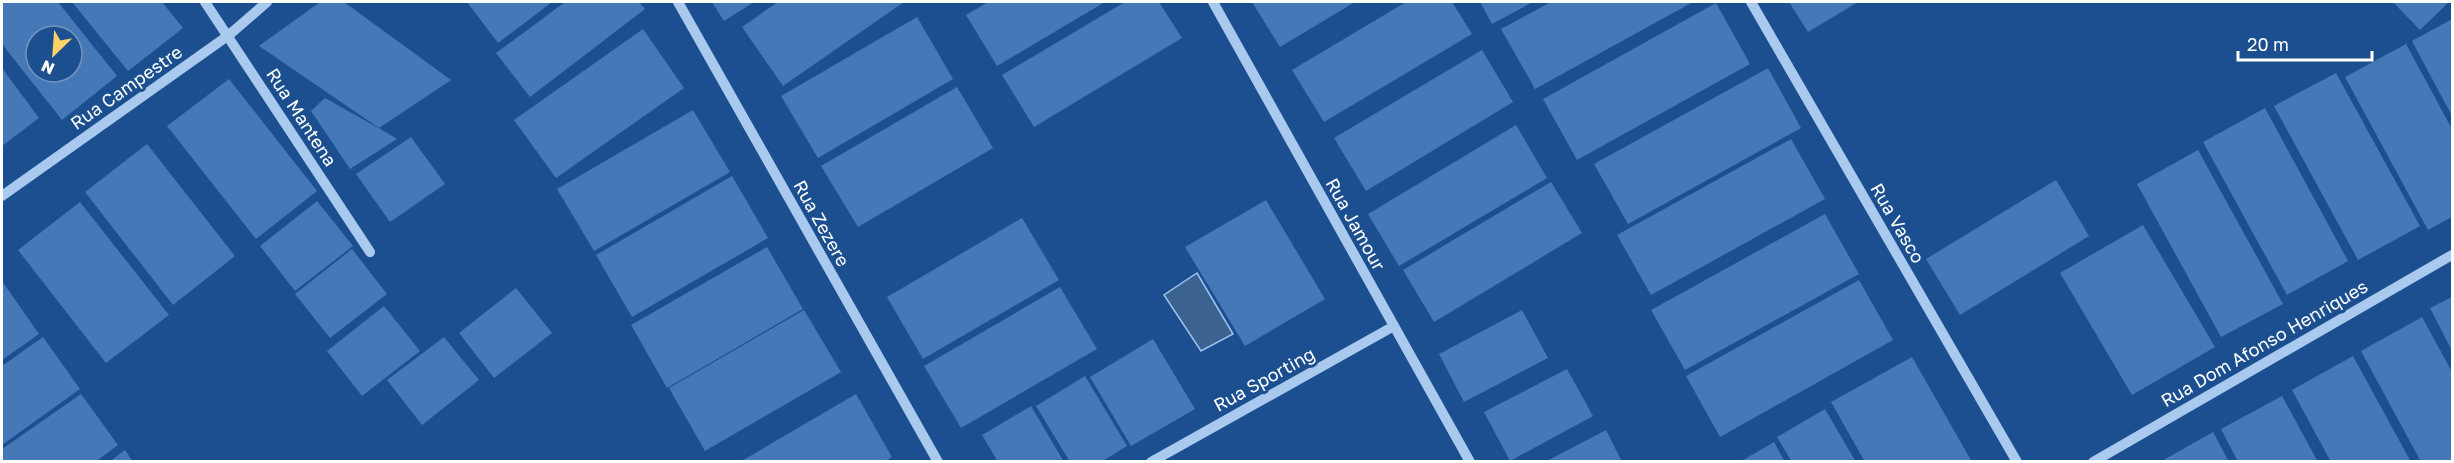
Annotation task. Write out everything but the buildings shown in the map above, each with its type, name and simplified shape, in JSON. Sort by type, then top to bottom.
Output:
[{"type":"street","name":"Rua Mantena","points":[[205,2],[370,252]]},
{"type":"street","name":"Rua Campestre","points":[[2,195],[228,35],[267,2]]},
{"type":"street","name":"Rua Zezere","points":[[678,2],[938,462]]},
{"type":"street","name":"Rua Jamour","points":[[1213,2],[1470,462]]},
{"type":"street","name":"Rua Vasco","points":[[1751,2],[2017,462]]},
{"type":"street","name":"Rua Dom Afonso Henriques","points":[[2093,462],[2452,255]]},
{"type":"street","name":"Rua Sporting","points":[[1150,462],[1394,326]]},
{"type":"water","points":[[1197,273],[1233,334],[1201,351],[1164,295]]}]
